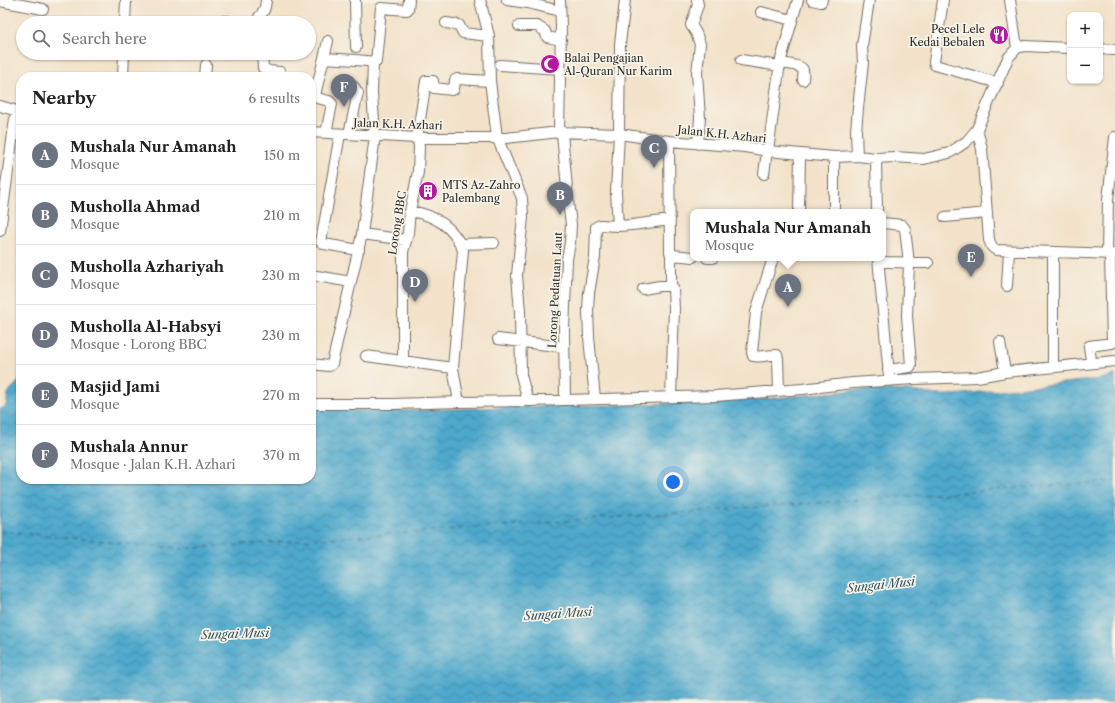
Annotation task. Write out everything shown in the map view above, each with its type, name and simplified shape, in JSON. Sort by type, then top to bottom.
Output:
[{"type":"street","points":[[125,16],[126,0]]},
{"type":"street","points":[[260,16],[265,10],[266,0]]},
{"type":"street","points":[[355,0],[356,47]]},
{"type":"street","points":[[316,365],[329,366],[332,364],[362,234],[371,135],[373,62],[376,62],[381,4],[407,10],[409,0]]},
{"type":"street","points":[[480,0],[489,36],[490,81],[497,137],[522,198],[523,217],[517,275],[520,312],[515,373]]},
{"type":"street","points":[[507,0],[528,3],[560,11]]},
{"type":"street","name":"Lorong Pedatuan Laut","points":[[560,0],[560,132],[571,224],[567,259],[564,347],[565,400]]},
{"type":"street","points":[[618,226],[616,192],[619,134],[620,44],[625,0]]},
{"type":"street","points":[[764,174],[780,64],[798,0]]},
{"type":"street","points":[[812,0],[821,2],[822,0]]},
{"type":"street","points":[[857,156],[856,131],[863,63],[862,46],[869,0]]},
{"type":"street","points":[[944,0],[934,62],[935,65],[998,83]]},
{"type":"street","points":[[1010,0],[1017,48],[1024,46],[1067,48]]},
{"type":"street","points":[[0,1],[43,9]]},
{"type":"street","points":[[697,4],[691,25],[700,44],[697,73],[700,118],[698,144]]},
{"type":"street","points":[[761,12],[792,20]]},
{"type":"street","points":[[446,23],[459,25],[463,34],[489,36]]},
{"type":"street","points":[[519,26],[537,26],[545,31],[547,36],[561,40]]},
{"type":"street","points":[[316,91],[328,41]]},
{"type":"street","name":"Jalan K.H. Azhari","points":[[316,132],[418,138],[506,138],[560,132],[619,134],[669,141],[745,147],[800,154],[924,159],[948,153],[967,141],[977,129],[1008,58],[1017,48]]},
{"type":"street","points":[[1103,49],[1115,50]]},
{"type":"street","points":[[324,58],[373,62]]},
{"type":"street","points":[[123,72],[124,60]]},
{"type":"street","points":[[262,60],[265,72]]},
{"type":"street","points":[[742,60],[800,67],[803,68],[803,80]]},
{"type":"street","points":[[205,72],[206,65]]},
{"type":"street","points":[[500,65],[560,69]]},
{"type":"street","name":"Lorong BBC","points":[[402,360],[403,252],[408,233],[410,211],[418,172],[418,138],[426,81],[433,81],[434,88],[452,90],[454,89],[455,80],[457,79],[490,81]]},
{"type":"street","points":[[341,85],[354,87],[355,92],[358,93],[344,134],[321,242],[324,244],[359,250]]},
{"type":"street","points":[[316,96],[329,101],[332,104],[326,133]]},
{"type":"street","points":[[0,106],[16,110]]},
{"type":"street","points":[[977,129],[982,149],[989,240],[992,247],[996,250],[1009,251],[1111,254]]},
{"type":"street","points":[[0,231],[16,130]]},
{"type":"street","points":[[1090,360],[1089,346],[1112,343],[1111,254],[1108,200],[1115,137]]},
{"type":"street","points":[[669,141],[671,255],[670,286],[674,290],[671,397]]},
{"type":"street","points":[[799,209],[800,154]]},
{"type":"street","points":[[834,156],[834,209]]},
{"type":"street","points":[[876,158],[877,209]]},
{"type":"street","points":[[410,211],[421,213],[438,220],[450,230],[463,250],[453,368],[459,402]]},
{"type":"street","points":[[945,218],[987,213]]},
{"type":"street","points":[[595,399],[588,310],[589,293],[595,257],[596,227],[600,225],[632,225],[670,220]]},
{"type":"street","points":[[316,404],[393,404],[715,396],[853,383],[889,375],[910,366],[912,359],[907,316],[905,229],[902,225],[886,224]]},
{"type":"street","points":[[362,234],[406,240]]},
{"type":"street","points":[[460,244],[494,243]]},
{"type":"street","points":[[1007,286],[1009,251]]},
{"type":"street","points":[[1053,252],[1053,364]]},
{"type":"street","points":[[671,255],[690,257]]},
{"type":"street","points":[[772,261],[756,312],[752,353],[753,356],[756,357],[772,354],[777,355],[779,391]]},
{"type":"street","points":[[878,261],[889,375]]},
{"type":"street","points":[[886,261],[928,263]]},
{"type":"street","points":[[316,276],[351,282]]},
{"type":"street","points":[[643,290],[660,286],[670,286]]},
{"type":"street","points":[[514,315],[521,375],[528,401]]},
{"type":"street","points":[[498,339],[564,347]]},
{"type":"street","points":[[1000,342],[1005,372]]},
{"type":"street","points":[[366,356],[453,368]]},
{"type":"street","points":[[889,375],[914,378],[977,377],[1005,372],[1115,361]]},
{"type":"water","name":"Sungai Musi","points":[[1115,374],[1115,703],[0,703],[0,409],[5,407],[8,394],[16,385],[16,484],[316,484],[316,409],[394,411],[628,405],[765,399],[867,389],[953,395],[1110,377]]},
{"type":"ferry route","points":[[0,531],[183,549],[1115,481]]},
{"type":"place","name":"Pecel Lele Kedai Bebalen","points":[[999,35]]},
{"type":"place","name":"Balai Pengajian Al-Quran Nur Karim","points":[[550,64]]},
{"type":"place","name":"Mushala Annur","points":[[344,107]]},
{"type":"place","name":"Musholla Azhariyah","points":[[654,168]]},
{"type":"place","name":"MTS Az-Zahro Palembang","points":[[428,191]]},
{"type":"place","name":"Musholla Ahmad","points":[[560,215]]},
{"type":"place","name":"Masjid Jami","points":[[971,277]]},
{"type":"place","name":"Musholla Al-Habsyi","points":[[415,302]]},
{"type":"place","name":"Mushala Nur Amanah","points":[[788,307]]}]
